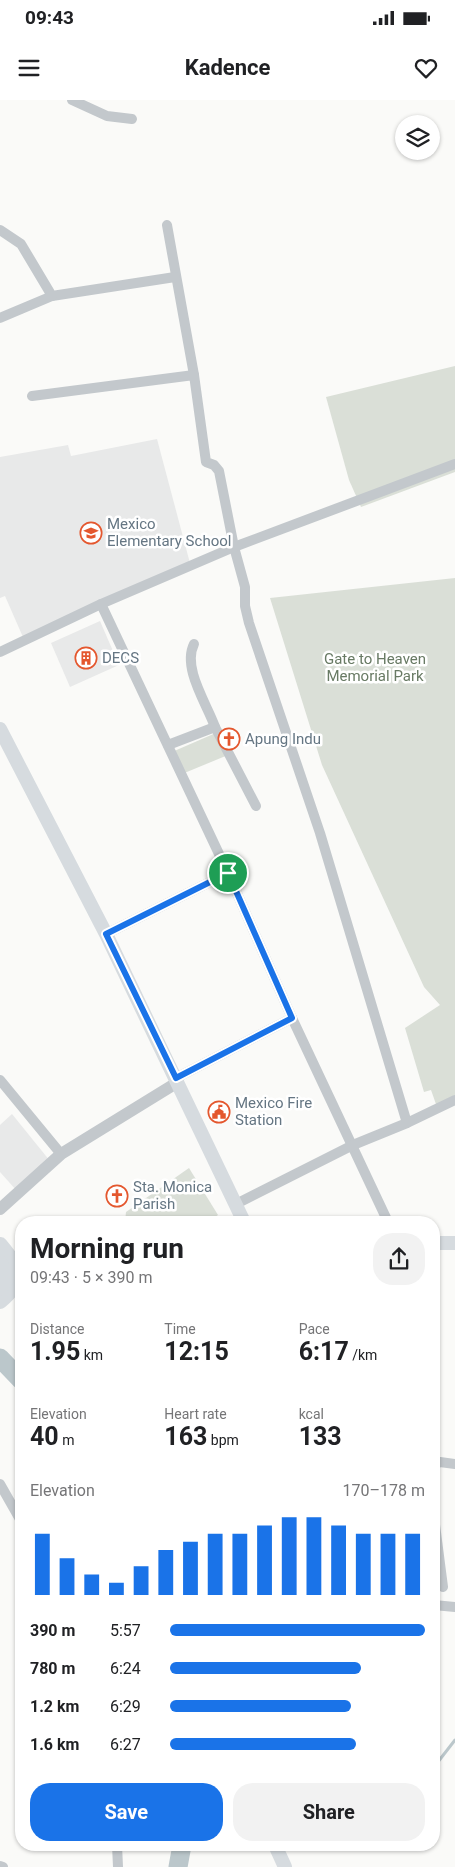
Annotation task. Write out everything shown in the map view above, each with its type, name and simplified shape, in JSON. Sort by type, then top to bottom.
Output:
[{"type":"highway","points":[[0,1245],[15,1266]]},
{"type":"highway","points":[[0,1300],[15,1285]]},
{"type":"main road","points":[[0,729],[106,934],[241,1216]]},
{"type":"main road","points":[[440,1242],[455,1243]]},
{"type":"main road","points":[[278,1851],[285,1867]]},
{"type":"street","points":[[72,100],[84,103],[107,116],[132,119]]},
{"type":"street","points":[[167,225],[194,375],[206,462],[218,468],[234,547],[245,587],[244,597],[249,623],[320,834],[407,1123]]},
{"type":"street","points":[[0,230],[21,244],[52,296]]},
{"type":"street","points":[[0,318],[52,296],[175,277]]},
{"type":"street","points":[[32,396],[194,375]]},
{"type":"street","points":[[0,652],[100,604],[234,547],[455,464]]},
{"type":"street","points":[[100,604],[228,873],[292,1018],[385,1216]]},
{"type":"street","points":[[194,644],[190,654],[196,686],[256,806]]},
{"type":"street","points":[[168,745],[215,727]]},
{"type":"street","points":[[106,934],[228,873]]},
{"type":"street","points":[[0,1209],[60,1154],[177,1080],[292,1018]]},
{"type":"street","points":[[0,1080],[60,1154]]},
{"type":"street","points":[[236,1204],[353,1145],[407,1123],[455,1100]]},
{"type":"street","points":[[440,1462],[455,1464]]},
{"type":"street","points":[[0,1484],[15,1510]]},
{"type":"street","points":[[440,1564],[443,1587]]},
{"type":"street","points":[[440,1605],[455,1606]]},
{"type":"street","points":[[117,1851],[118,1867]]},
{"type":"shaded area","name":"Mexico Elementary School","points":[[157,439],[191,567],[26,644],[5,596],[0,598],[0,457],[68,445],[71,456]]},
{"type":"shaded area","points":[[100,621],[119,665],[70,687],[51,643]]},
{"type":"shaded area","points":[[12,1114],[50,1161],[17,1191],[0,1172],[0,1125]]},
{"type":"green space","points":[[455,366],[455,472],[361,507],[349,480],[326,397]]},
{"type":"green space","name":"Gate to Heaven Memorial Park","points":[[455,578],[455,1097],[437,1107],[431,1090],[424,1092],[405,1028],[440,1005],[424,987],[322,765],[270,598]]},
{"type":"green space","points":[[218,732],[228,755],[182,774],[172,752]]},
{"type":"green space","points":[[189,1168],[218,1215],[126,1216],[126,1212]]},
{"type":"waterway","points":[[0,1358],[15,1374]]},
{"type":"waterway","points":[[440,1759],[455,1740]]},
{"type":"waterway","points":[[178,1867],[181,1851]]},
{"type":"place","name":"Mexico Elementary School","points":[[91,533]]},
{"type":"place","name":"DECS","points":[[86,658]]},
{"type":"place","name":"Apung Indu","points":[[229,739]]},
{"type":"place","name":"Mexico Fire Station","points":[[219,1112]]},
{"type":"place","name":"Sta. Monica Parish","points":[[117,1196]]},
{"type":"route","points":[[228,873],[236,895],[292,1018],[176,1078],[106,934],[228,873]]}]
